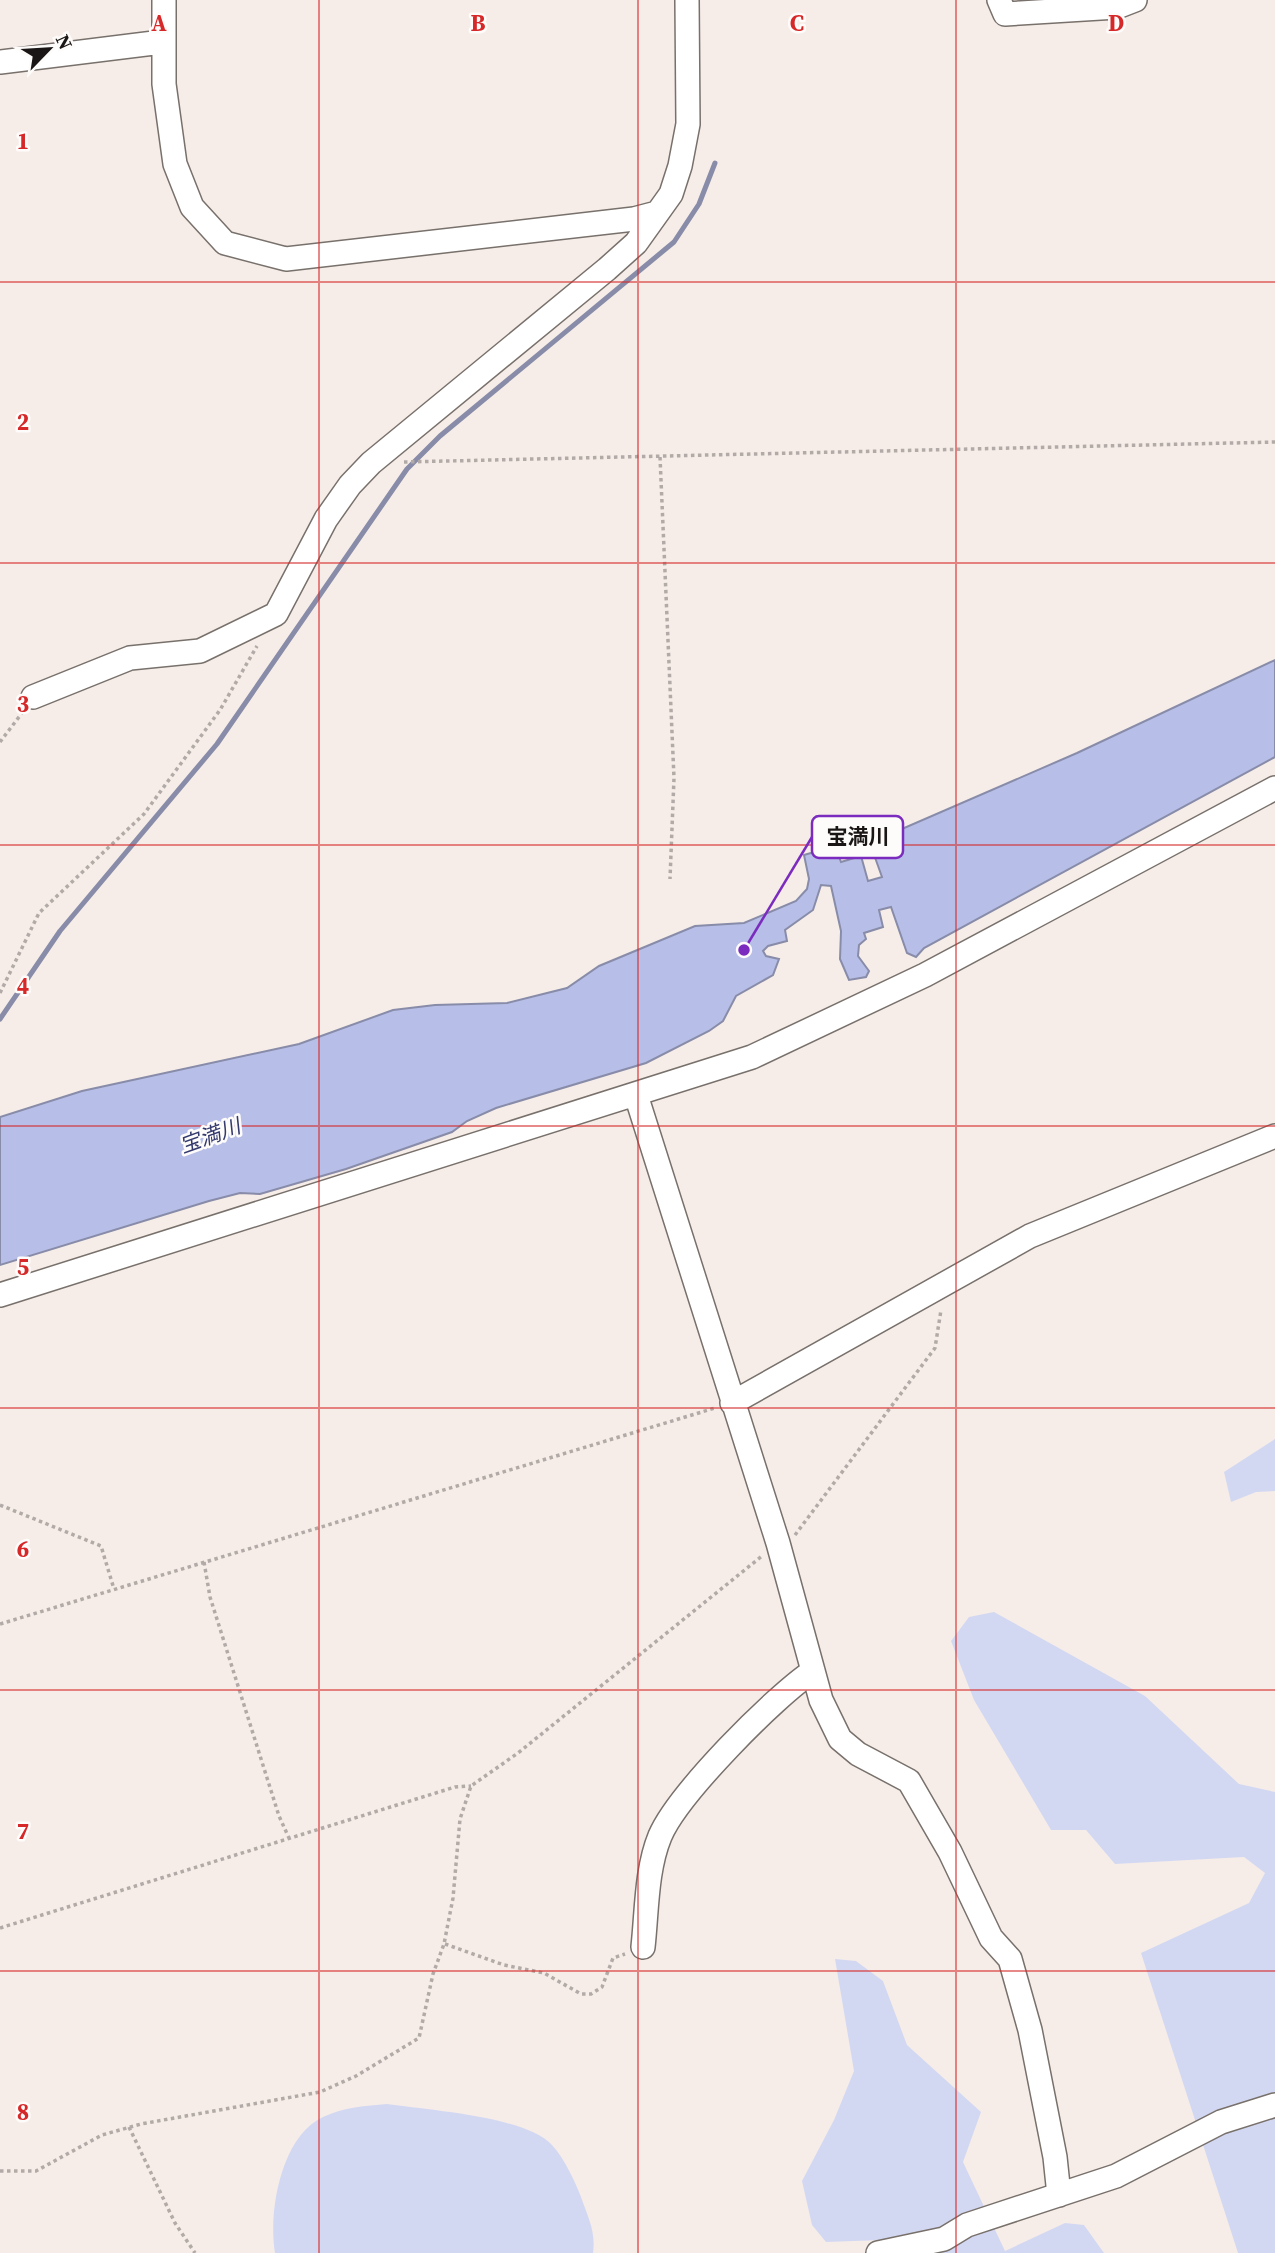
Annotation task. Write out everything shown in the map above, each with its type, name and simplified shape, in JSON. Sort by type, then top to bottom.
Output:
[{"type":"street","points":[[164,0],[162,42],[175,164],[192,207],[225,243],[286,259],[607,222],[657,213]]},
{"type":"street","points":[[33,697],[130,658],[200,651],[276,614],[327,519],[350,485],[371,463],[636,243],[671,194],[688,124],[687,0]]},
{"type":"street","points":[[999,0],[1005,14],[1118,7],[1135,0]]},
{"type":"street","points":[[0,62],[162,42]]},
{"type":"street","points":[[0,1295],[751,1057],[925,975],[1275,788]]},
{"type":"street","points":[[636,1095],[778,1544],[821,1700],[840,1739],[858,1754],[909,1780],[950,1852],[991,1938],[1010,1959],[1030,2030],[1055,2157],[1059,2195]]},
{"type":"street","points":[[732,1403],[1030,1236],[1275,1136]]},
{"type":"street","points":[[643,1947],[650,1874],[660,1837],[672,1813],[748,1729],[813,1671]]},
{"type":"street","points":[[878,2253],[944,2239],[967,2225],[1116,2176],[1221,2122],[1275,2105]]},
{"type":"path","points":[[371,463],[1275,442]]},
{"type":"path","points":[[660,457],[674,778],[670,879]]},
{"type":"path","points":[[0,993],[39,913],[144,814],[220,710],[276,614]]},
{"type":"path","points":[[0,742],[33,697]]},
{"type":"path","points":[[0,1928],[455,1787],[471,1786],[517,1753],[778,1544],[795,1535],[934,1348],[941,1310],[939,1287]]},
{"type":"path","points":[[0,1624],[732,1403]]},
{"type":"path","points":[[0,1505],[101,1546],[114,1589]]},
{"type":"path","points":[[204,1562],[210,1597],[279,1816],[289,1838]]},
{"type":"path","points":[[0,2171],[36,2171],[102,2135],[129,2127],[237,2105],[320,2092],[356,2076],[419,2038],[433,1974],[444,1944],[453,1898],[460,1819],[471,1786]]},
{"type":"path","points":[[444,1944],[503,1965],[544,1973],[581,1994],[591,1994],[602,1987],[612,1958],[643,1947]]},
{"type":"path","points":[[129,2127],[175,2224],[195,2253]]},
{"type":"shaded area","points":[[1275,1439],[1275,1491],[1256,1492],[1231,1502],[1224,1472]]},
{"type":"shaded area","points":[[994,1612],[1145,1696],[1239,1784],[1275,1792],[1275,2253],[1238,2253],[1141,1953],[1249,1903],[1265,1873],[1244,1857],[1115,1864],[1086,1830],[1051,1830],[974,1700],[951,1641],[969,1617]]},
{"type":"shaded area","points":[[835,1959],[856,1961],[883,1981],[907,2045],[981,2112],[963,2162],[1005,2251],[1065,2223],[1084,2225],[1104,2253],[918,2253],[910,2239],[826,2242],[812,2225],[802,2181],[834,2120],[854,2071]]},
{"type":"shaded area","points":[[387,2104],[474,2116],[520,2127],[539,2135],[556,2150],[576,2184],[591,2225],[593,2253],[275,2253],[273,2236],[276,2197],[288,2158],[297,2141],[309,2127],[323,2117],[339,2111]]},
{"type":"water","points":[[1275,660],[1275,757],[924,948],[916,957],[907,953],[891,907],[879,910],[883,927],[864,933],[866,939],[859,945],[858,956],[869,971],[866,977],[849,980],[840,959],[841,931],[831,886],[821,885],[813,910],[785,930],[787,941],[768,946],[763,951],[766,956],[779,959],[773,975],[736,996],[723,1021],[709,1031],[646,1063],[496,1108],[467,1121],[452,1132],[346,1169],[260,1194],[240,1193],[209,1201],[0,1265],[0,1117],[82,1091],[299,1044],[393,1010],[435,1005],[507,1003],[567,988],[599,966],[695,926],[744,923],[796,901],[807,889],[809,879],[804,855],[835,846],[841,862],[861,856],[868,881],[882,877],[868,838],[871,836],[895,832],[1077,753]]},
{"type":"waterway","points":[[0,1019],[60,931],[217,744],[407,469],[440,436],[674,242],[699,204],[715,163]]},
{"type":"place","name":"宝満川","points":[[744,950]]}]
